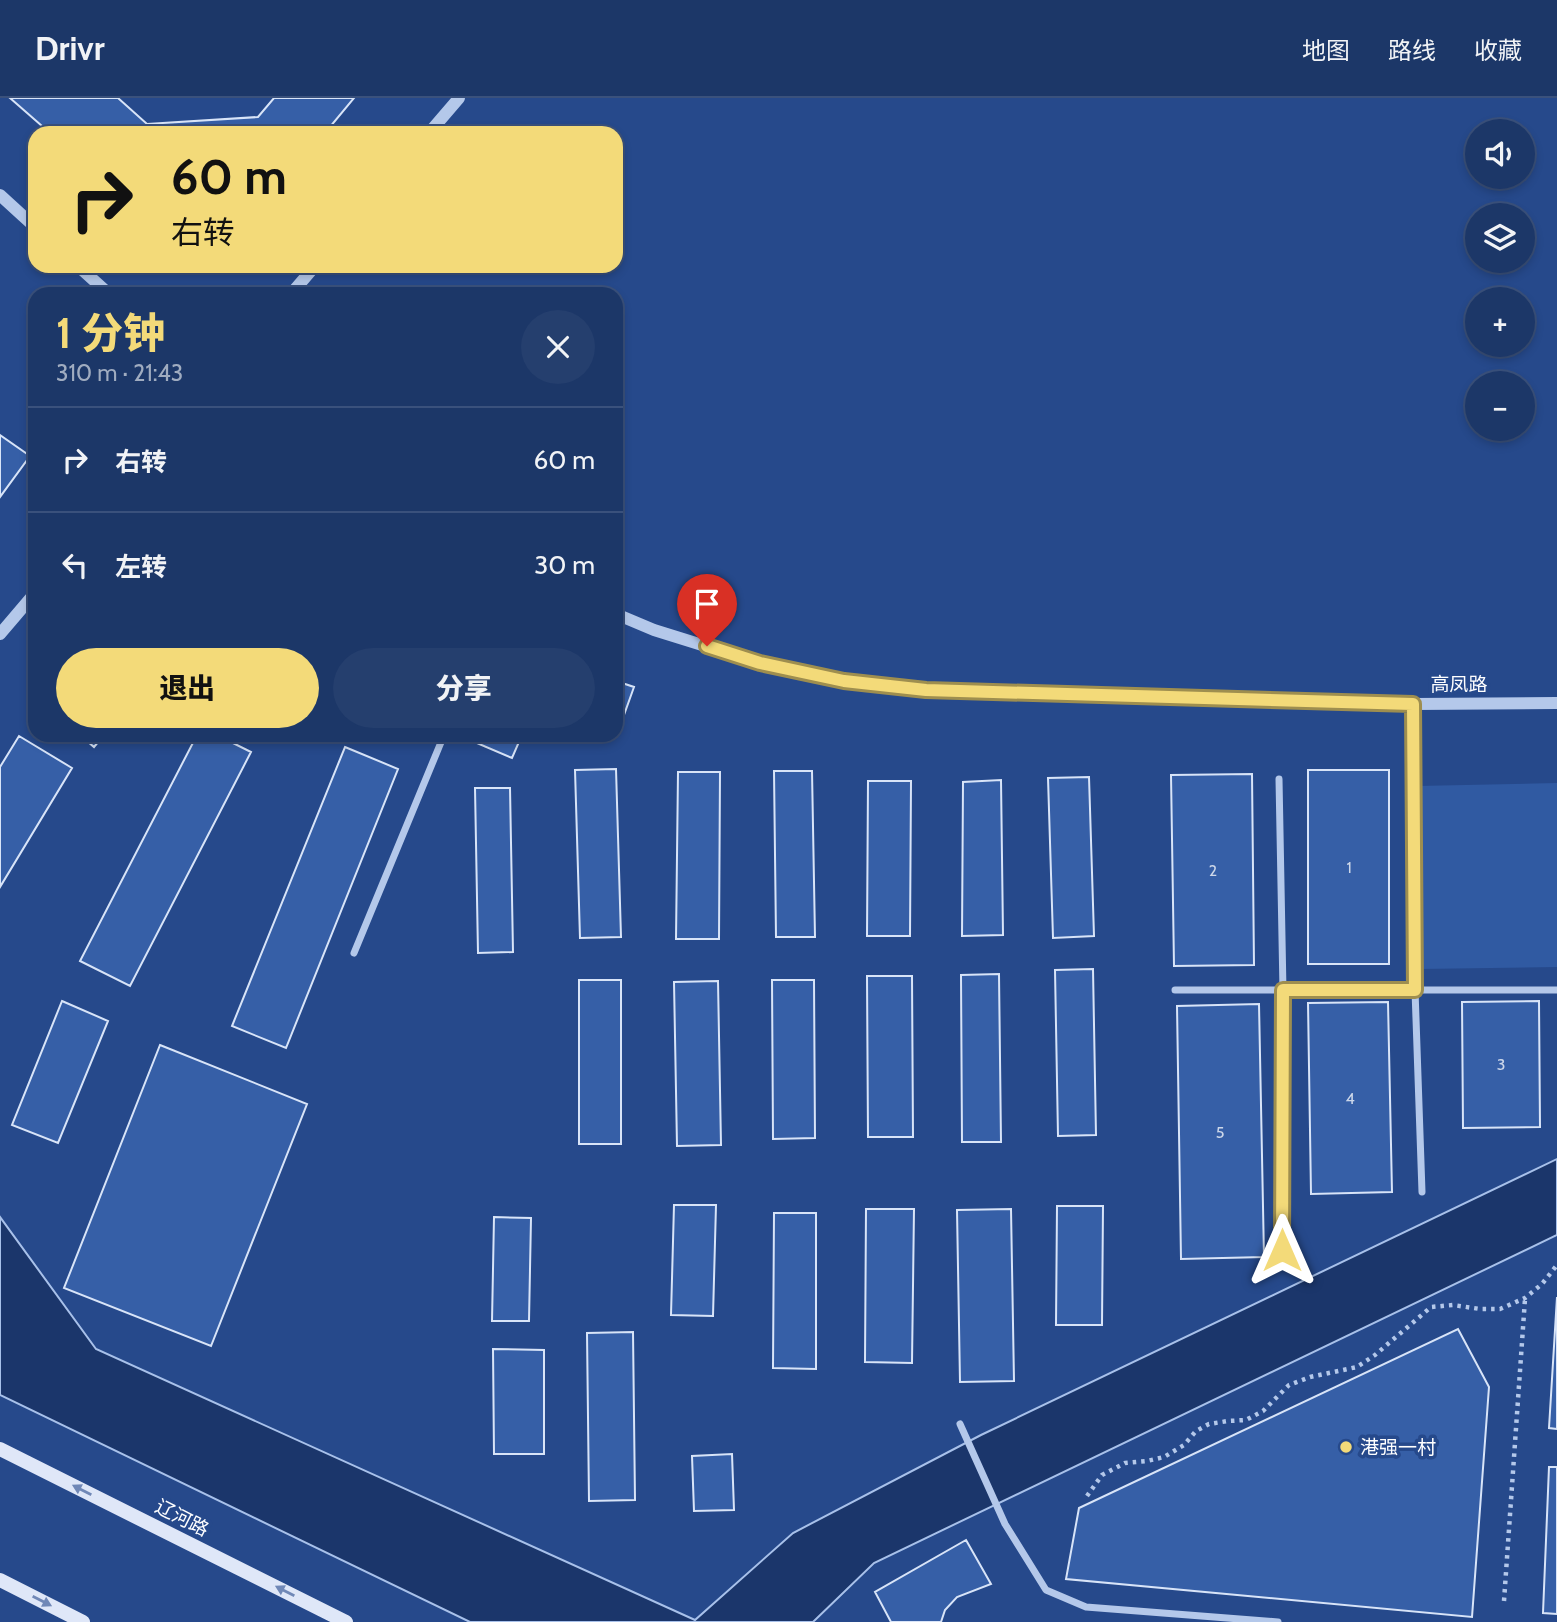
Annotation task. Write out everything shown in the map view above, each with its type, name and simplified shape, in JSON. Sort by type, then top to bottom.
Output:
[{"type":"main road","name":"辽河路","points":[[0,1449],[346,1622]]},
{"type":"main road","points":[[0,1580],[83,1622]]},
{"type":"street","points":[[435,126],[459,98]]},
{"type":"street","points":[[0,195],[28,221]]},
{"type":"street","points":[[86,273],[100,287]]},
{"type":"street","points":[[297,287],[309,273]]},
{"type":"street","points":[[0,634],[28,601]]},
{"type":"street","name":"高凤路","points":[[623,617],[760,663],[858,682],[926,690],[1413,704],[1557,703]]},
{"type":"street","points":[[1413,704],[1415,990],[1422,1192]]},
{"type":"street","points":[[354,953],[441,742]]},
{"type":"street","points":[[1279,779],[1283,990],[1282,1250]]},
{"type":"street","points":[[1175,990],[1557,990]]},
{"type":"street","points":[[960,1424],[1005,1524],[1046,1590],[1086,1607],[1278,1622]]},
{"type":"path","points":[[1087,1496],[1102,1475],[1125,1462],[1164,1457],[1184,1446],[1196,1432],[1209,1424],[1246,1420],[1264,1411],[1289,1385],[1310,1377],[1357,1367],[1431,1307],[1453,1305],[1500,1309],[1525,1298],[1542,1284],[1557,1265]]},
{"type":"path","points":[[1504,1601],[1525,1298]]},
{"type":"shaded area","points":[[1557,783],[1557,967],[1420,969],[1417,786]]},
{"type":"shaded area","points":[[1557,1159],[1557,1235],[874,1563],[813,1622],[470,1622],[0,1395],[0,1217],[96,1349],[695,1620],[793,1533],[981,1435]]},
{"type":"building","points":[[10,98],[118,98],[147,124],[258,117],[274,98],[354,98],[331,126],[42,126]]},
{"type":"building","points":[[0,435],[28,455],[28,459],[0,497]]},
{"type":"building","points":[[623,683],[634,687],[623,718]]},
{"type":"building","points":[[19,736],[72,768],[0,887],[0,767]]},
{"type":"building","points":[[193,742],[231,742],[251,752],[130,986],[80,961]]},
{"type":"building","points":[[474,742],[519,742],[512,758]]},
{"type":"building","points":[[345,747],[398,769],[286,1048],[232,1026]]},
{"type":"building","points":[[616,769],[621,937],[580,938],[575,770]]},
{"type":"building","points":[[1308,770],[1389,770],[1389,964],[1308,964]]},
{"type":"building","points":[[774,771],[812,771],[815,937],[776,937]]},
{"type":"building","points":[[678,772],[720,772],[719,939],[676,939]]},
{"type":"building","points":[[1252,774],[1254,965],[1174,966],[1171,775]]},
{"type":"building","points":[[1089,777],[1094,936],[1053,938],[1048,778]]},
{"type":"building","points":[[1001,780],[1003,935],[962,936],[963,782]]},
{"type":"building","points":[[868,781],[911,781],[910,936],[867,936]]},
{"type":"building","points":[[475,788],[510,788],[513,952],[478,953]]},
{"type":"building","points":[[1093,969],[1096,1135],[1058,1136],[1055,970]]},
{"type":"building","points":[[999,974],[1001,1142],[962,1142],[961,975]]},
{"type":"building","points":[[867,976],[912,976],[913,1137],[868,1137]]},
{"type":"building","points":[[579,980],[621,980],[621,1144],[579,1144]]},
{"type":"building","points":[[772,980],[814,980],[815,1138],[773,1139]]},
{"type":"building","points":[[718,981],[721,1145],[677,1146],[674,982]]},
{"type":"building","points":[[62,1001],[108,1021],[58,1143],[12,1125]]},
{"type":"building","points":[[1539,1001],[1540,1127],[1463,1128],[1462,1002]]},
{"type":"building","points":[[1388,1002],[1392,1192],[1311,1194],[1308,1003]]},
{"type":"building","points":[[1259,1004],[1264,1257],[1181,1259],[1177,1006]]},
{"type":"building","points":[[160,1045],[307,1104],[211,1346],[64,1288]]},
{"type":"building","points":[[674,1205],[716,1205],[713,1316],[671,1315]]},
{"type":"building","points":[[1057,1206],[1103,1206],[1102,1325],[1056,1325]]},
{"type":"building","points":[[866,1209],[914,1209],[912,1363],[865,1362]]},
{"type":"building","points":[[1011,1209],[1014,1381],[960,1382],[957,1210]]},
{"type":"building","points":[[774,1213],[816,1213],[816,1369],[773,1368]]},
{"type":"building","points":[[494,1217],[531,1218],[529,1321],[492,1321]]},
{"type":"building","points":[[1557,1297],[1557,1429],[1549,1428]]},
{"type":"building","name":"港强一村","points":[[1458,1329],[1489,1387],[1472,1617],[1066,1579],[1079,1508]]},
{"type":"building","points":[[633,1332],[635,1500],[589,1501],[587,1333]]},
{"type":"building","points":[[493,1349],[544,1350],[544,1454],[494,1454]]},
{"type":"building","points":[[732,1454],[734,1510],[694,1511],[692,1456]]},
{"type":"building","points":[[1549,1467],[1557,1467],[1557,1614],[1543,1613]]},
{"type":"building","points":[[966,1540],[991,1584],[957,1597],[945,1610],[941,1622],[891,1622],[875,1592]]},
{"type":"place","name":"港强一村","points":[[1346,1447]]},
{"type":"route","points":[[707,646],[760,663],[844,681],[926,690],[1413,704],[1415,990],[1283,990],[1282,1250]]}]
